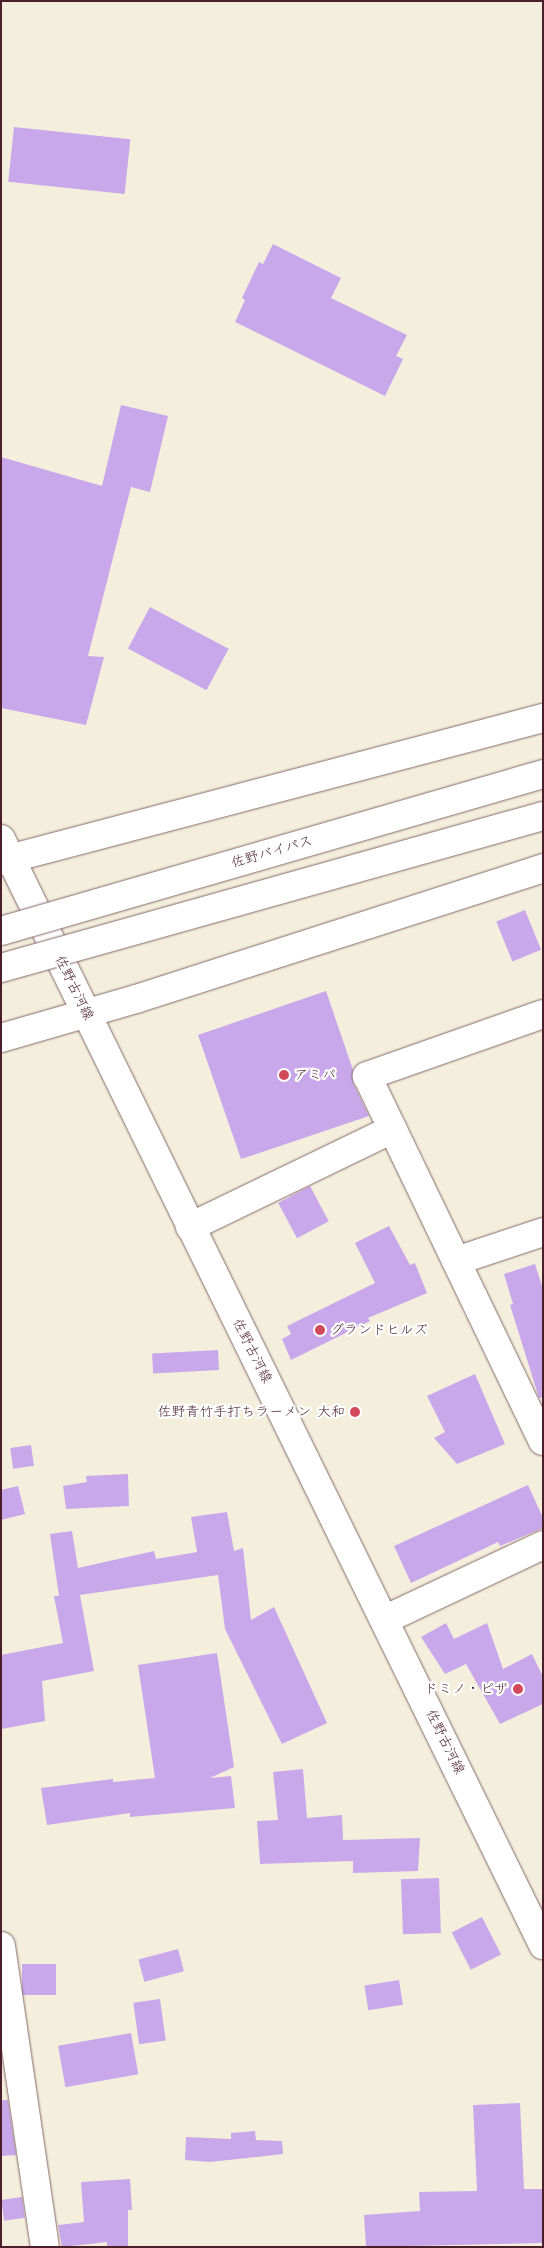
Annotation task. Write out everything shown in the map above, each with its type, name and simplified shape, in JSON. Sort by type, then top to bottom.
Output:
[{"type":"main road","points":[[4,853],[543,718]]},
{"type":"main road","name":"佐野バイパス","points":[[1,931],[543,774]]},
{"type":"main road","points":[[1,968],[543,816]]},
{"type":"main road","name":"佐野古河線","points":[[4,853],[87,1014],[190,1227],[386,1619],[543,1945]]},
{"type":"main road","points":[[1,1038],[87,1014],[543,868]]},
{"type":"main road","points":[[543,1014],[367,1076],[543,1441]]},
{"type":"main road","points":[[190,1227],[393,1129]]},
{"type":"main road","points":[[456,1261],[543,1232]]},
{"type":"main road","points":[[386,1619],[543,1545]]},
{"type":"main road","points":[[1,1946],[45,2247]]},
{"type":"building","points":[[14,127],[130,139],[125,194],[8,182]]},
{"type":"building","points":[[273,244],[341,278],[331,298],[407,335],[396,356],[403,359],[385,396],[235,322],[245,300],[242,298],[259,262],[263,264]]},
{"type":"building","points":[[121,405],[168,416],[150,492],[131,487],[88,656],[104,657],[86,725],[1,708],[1,457],[102,486]]},
{"type":"building","points":[[150,607],[229,649],[207,690],[128,648]]},
{"type":"building","points":[[525,910],[541,950],[512,961],[496,922]]},
{"type":"building","name":"アミパ","points":[[326,991],[353,1070],[353,1083],[369,1116],[241,1159],[198,1035]]},
{"type":"building","points":[[310,1186],[329,1221],[297,1238],[278,1203]]},
{"type":"building","points":[[389,1226],[410,1265],[415,1263],[427,1293],[368,1318],[370,1321],[291,1360],[282,1339],[291,1334],[287,1326],[375,1283],[355,1243]]},
{"type":"building","points":[[535,1264],[543,1289],[543,1397],[539,1398],[510,1305],[513,1304],[504,1274]]},
{"type":"building","points":[[218,1350],[219,1370],[153,1373],[152,1353]]},
{"type":"building","points":[[475,1374],[505,1444],[457,1464],[434,1438],[445,1432],[427,1396]]},
{"type":"building","points":[[31,1445],[34,1466],[13,1469],[10,1448]]},
{"type":"building","points":[[128,1474],[129,1506],[66,1509],[63,1486],[87,1482],[86,1476]]},
{"type":"building","points":[[528,1485],[543,1518],[543,1528],[500,1546],[498,1542],[411,1583],[394,1546]]},
{"type":"building","points":[[18,1486],[25,1514],[1,1520],[1,1490]]},
{"type":"building","points":[[227,1512],[234,1551],[243,1548],[251,1620],[274,1607],[327,1723],[282,1744],[225,1629],[218,1575],[80,1595],[94,1671],[42,1681],[45,1721],[1,1729],[1,1655],[63,1643],[54,1596],[59,1596],[50,1534],[72,1531],[78,1568],[154,1551],[156,1559],[197,1552],[191,1517]]},
{"type":"building","points":[[446,1623],[454,1639],[487,1623],[503,1669],[532,1654],[543,1677],[543,1704],[500,1724],[466,1664],[445,1674],[421,1637]]},
{"type":"building","points":[[217,1653],[234,1767],[210,1778],[231,1776],[235,1808],[130,1817],[130,1813],[47,1825],[41,1788],[113,1779],[113,1782],[155,1778],[138,1665]]},
{"type":"building","points":[[303,1769],[307,1818],[342,1815],[343,1840],[420,1838],[418,1871],[353,1873],[353,1861],[260,1864],[257,1821],[278,1820],[273,1772]]},
{"type":"building","points":[[439,1878],[441,1933],[403,1934],[401,1879]]},
{"type":"building","points":[[482,1917],[501,1954],[471,1970],[452,1932]]},
{"type":"building","points":[[178,1949],[184,1971],[144,1982],[138,1960]]},
{"type":"building","points":[[22,1964],[56,1964],[56,1995],[22,1995]]},
{"type":"building","points":[[399,1980],[403,2005],[368,2010],[364,1985]]},
{"type":"building","points":[[160,1999],[166,2041],[139,2044],[133,2003]]},
{"type":"building","points":[[131,2033],[138,2074],[65,2087],[58,2046]]},
{"type":"building","points":[[1,2100],[8,2100],[16,2155],[1,2156]]},
{"type":"building","points":[[520,2103],[524,2189],[543,2189],[543,2243],[366,2247],[364,2215],[420,2211],[419,2192],[477,2191],[473,2105]]},
{"type":"building","points":[[255,2131],[256,2140],[282,2141],[283,2154],[210,2162],[185,2160],[186,2137],[231,2139],[231,2133]]},
{"type":"building","points":[[130,2179],[132,2210],[128,2210],[128,2247],[107,2247],[107,2242],[62,2247],[58,2225],[84,2222],[81,2182]]},
{"type":"building","points":[[22,2197],[25,2218],[4,2221],[1,2200]]},
{"type":"place","name":"アミパ","points":[[284,1075]]},
{"type":"place","name":"グランドヒルズ","points":[[320,1330]]},
{"type":"place","name":"佐野青竹手打ちラーメン 大和","points":[[355,1412]]},
{"type":"place","name":"ドミノ・ピザ","points":[[518,1689]]}]
